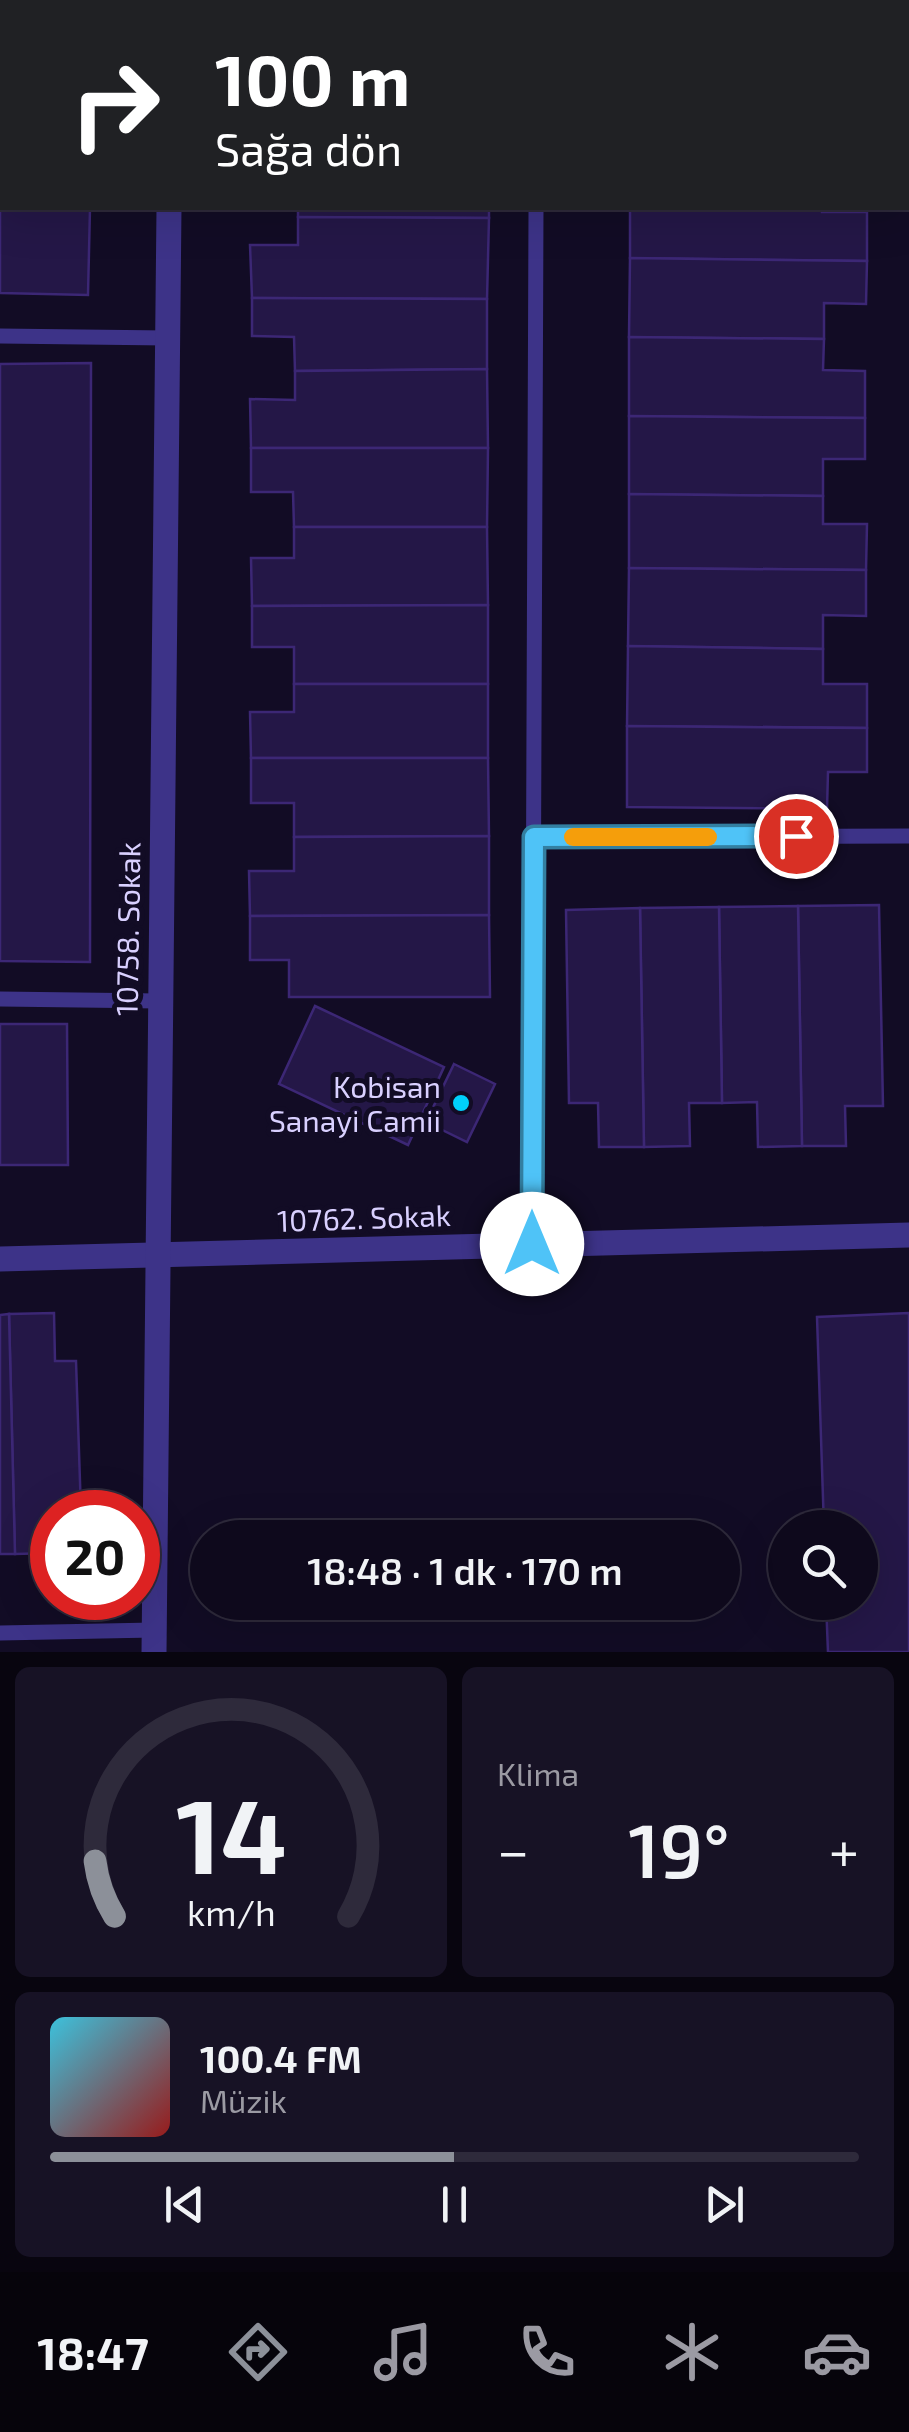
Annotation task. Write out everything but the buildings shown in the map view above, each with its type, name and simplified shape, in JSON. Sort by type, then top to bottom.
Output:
[{"type":"street","name":"10758. Sokak","points":[[154,1641],[169,210]]},
{"type":"street","name":"10762. Sokak","points":[[0,1259],[909,1234]]},
{"type":"lane","points":[[532,1244],[536,210]]},
{"type":"lane","points":[[0,336],[168,338]]},
{"type":"lane","points":[[534,837],[909,836]]},
{"type":"lane","points":[[0,999],[158,1001]]},
{"type":"lane","points":[[0,1634],[154,1641]]},
{"type":"slow traffic","points":[[573,837],[708,837]]},
{"type":"place","name":"Kobisan Sanayi Camii","points":[[461,1103]]},
{"type":"route","points":[[532,1244],[534,837],[796,836]]}]
